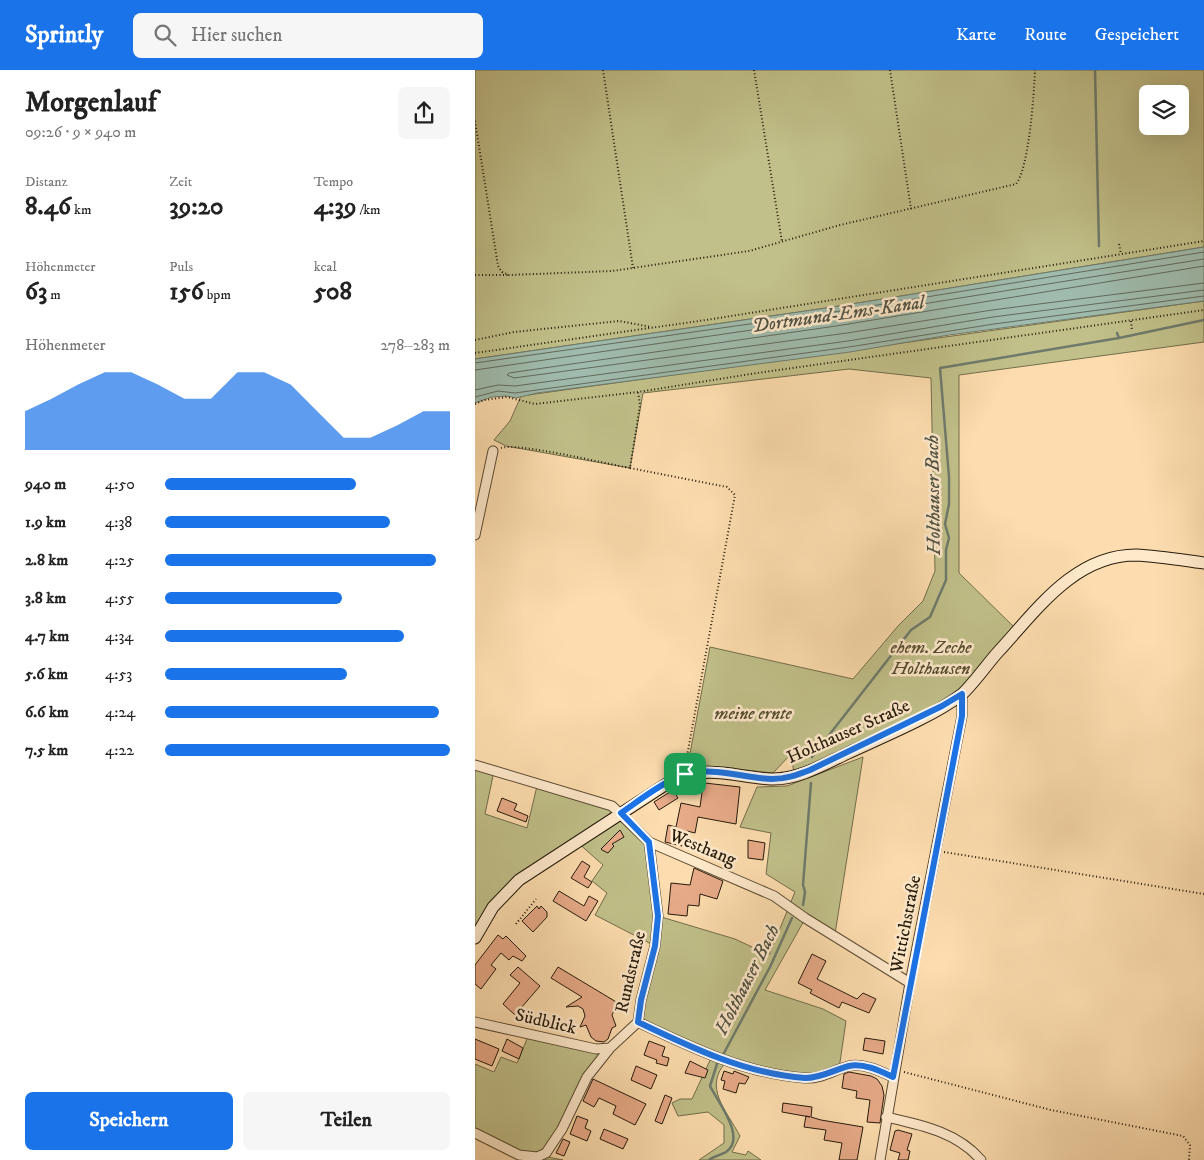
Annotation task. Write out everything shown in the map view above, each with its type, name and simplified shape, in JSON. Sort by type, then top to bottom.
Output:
[{"type":"street","points":[[475,535],[493,451]]},
{"type":"street","name":"Holthauser Straße","points":[[475,938],[493,907],[511,886],[621,813],[685,774],[703,771],[772,779],[788,778],[846,754],[962,694],[1056,590],[1090,565],[1118,557],[1136,556],[1204,563]]},
{"type":"street","name":"Wittichstraße","points":[[880,1160],[910,983],[962,716],[962,694]]},
{"type":"street","name":"Westhang","points":[[475,765],[611,806],[621,813],[649,842],[774,896],[805,918],[910,983]]},
{"type":"street","name":"Rundstraße","points":[[475,1133],[519,1155],[530,1157],[542,1156],[556,1140],[587,1077],[610,1048],[638,1022],[641,1000],[655,946],[658,916],[649,842]]},
{"type":"street","name":"Südblick","points":[[475,1022],[596,1049],[610,1048]]},
{"type":"street","points":[[638,1022],[716,1057],[752,1068],[812,1078],[826,1076],[851,1066],[894,1073]]},
{"type":"street","points":[[886,1118],[951,1135],[973,1151],[981,1160]]},
{"type":"path","points":[[603,70],[633,268]]},
{"type":"path","points":[[754,70],[782,242]]},
{"type":"path","points":[[890,70],[911,209]]},
{"type":"path","points":[[475,276],[611,271],[749,251],[840,225],[1016,184],[1020,179],[1025,156],[1035,70]]},
{"type":"path","points":[[475,121],[498,266],[502,272],[509,275]]},
{"type":"path","points":[[475,353],[655,328],[1204,241]]},
{"type":"path","points":[[1119,244],[1121,255]]},
{"type":"path","points":[[475,404],[484,400],[507,397],[535,404],[638,392],[757,373],[1204,310]]},
{"type":"path","points":[[1131,321],[1132,331]]},
{"type":"path","points":[[475,340],[515,332],[619,322],[655,328]]},
{"type":"path","points":[[629,468],[640,405],[638,392]]},
{"type":"path","points":[[493,451],[506,446],[527,449],[727,487],[735,495],[685,764],[685,774]]},
{"type":"path","points":[[937,851],[1204,894]]},
{"type":"path","points":[[516,924],[536,899]]},
{"type":"path","points":[[894,1073],[1051,1110],[1183,1136],[1190,1145],[1189,1160]]},
{"type":"green space","points":[[475,70],[1204,70],[1204,247],[833,307],[475,359]]},
{"type":"green space","points":[[1204,301],[1204,342],[959,375],[959,573],[1016,629],[960,692],[899,725],[794,773],[791,754],[773,773],[688,764],[710,647],[853,679],[898,626],[923,601],[935,571],[931,378],[849,369],[643,393],[630,468],[506,446],[494,440],[510,421],[521,396]]},
{"type":"green space","points":[[863,757],[835,934],[805,919],[765,990],[823,1009],[846,1021],[839,1069],[812,1078],[727,1061],[720,1071],[717,1080],[717,1090],[719,1099],[740,1136],[732,1152],[746,1155],[748,1151],[761,1160],[699,1160],[724,1143],[724,1125],[708,1112],[678,1116],[672,1103],[680,1099],[692,1099],[712,1056],[638,1022],[655,946],[595,915],[607,893],[592,881],[603,865],[577,842],[511,886],[475,938],[475,765],[494,771],[485,814],[527,828],[537,786],[612,806],[649,842],[658,916],[735,939],[769,955],[795,892],[766,874],[771,833],[740,827],[757,787],[787,786]]},
{"type":"green space","points":[[529,1034],[603,1049],[543,1156],[563,1160],[518,1160],[518,1155],[475,1133],[475,1064],[494,1072],[501,1057],[517,1063]]},
{"type":"water","name":"Dortmund-Ems-Kanal","points":[[1204,247],[1204,301],[949,335],[850,352],[537,393],[516,398],[507,396],[492,397],[475,403],[475,359],[833,307]]},
{"type":"building","points":[[696,782],[740,787],[736,824],[698,817],[695,833],[687,831],[682,846],[665,842],[668,825],[676,827],[681,803],[700,807],[702,792],[695,792]]},
{"type":"building","points":[[673,790],[678,798],[659,810],[654,802]]},
{"type":"building","points":[[502,798],[517,804],[514,810],[528,816],[526,822],[497,811]]},
{"type":"building","points":[[620,830],[624,837],[612,844],[614,846],[608,853],[602,850],[601,849]]},
{"type":"building","points":[[748,840],[765,843],[763,860],[748,858]]},
{"type":"building","points":[[582,861],[590,866],[584,877],[592,882],[588,888],[571,878]]},
{"type":"building","points":[[694,868],[723,881],[717,899],[700,894],[699,906],[688,905],[687,916],[668,914],[671,883],[690,885]]},
{"type":"building","points":[[559,891],[584,906],[589,896],[598,901],[586,921],[553,901]]},
{"type":"building","points":[[537,906],[539,909],[541,906],[547,912],[547,917],[533,932],[522,921]]},
{"type":"building","points":[[498,935],[503,939],[506,936],[526,956],[522,961],[513,956],[509,960],[501,953],[491,965],[496,969],[481,989],[475,984],[475,965]]},
{"type":"building","points":[[812,954],[826,961],[817,979],[857,999],[863,993],[876,999],[869,1013],[842,1002],[839,1008],[810,993],[812,990],[798,983]]},
{"type":"building","points":[[518,967],[540,986],[515,1015],[503,1004],[520,983],[510,975]]},
{"type":"building","points":[[558,967],[618,1003],[612,1015],[616,1026],[612,1028],[608,1039],[604,1042],[596,1041],[591,1037],[586,1025],[580,1027],[585,1016],[583,1009],[578,1006],[566,1007],[582,997],[551,978]]},
{"type":"building","points":[[865,1038],[885,1041],[883,1054],[863,1050]]},
{"type":"building","points":[[475,1039],[499,1049],[492,1066],[475,1059]]},
{"type":"building","points":[[507,1039],[523,1048],[519,1059],[502,1051]]},
{"type":"building","points":[[649,1041],[665,1047],[662,1056],[669,1058],[667,1066],[656,1063],[657,1060],[644,1055]]},
{"type":"building","points":[[690,1061],[708,1070],[705,1078],[685,1073]]},
{"type":"building","points":[[636,1066],[657,1075],[651,1089],[631,1080]]},
{"type":"building","points":[[724,1071],[733,1074],[734,1071],[749,1077],[745,1084],[739,1083],[736,1093],[723,1089],[725,1081],[721,1080]]},
{"type":"building","points":[[849,1072],[871,1076],[877,1079],[882,1086],[884,1095],[880,1123],[867,1122],[870,1100],[856,1098],[857,1091],[842,1088],[844,1074]]},
{"type":"building","points":[[593,1079],[646,1104],[635,1125],[613,1114],[616,1106],[599,1098],[594,1107],[583,1101]]},
{"type":"building","points":[[665,1095],[672,1098],[662,1124],[655,1121]]},
{"type":"building","points":[[783,1103],[812,1107],[811,1117],[821,1120],[863,1127],[857,1160],[839,1160],[842,1143],[824,1140],[826,1130],[804,1127],[806,1116],[782,1112]]},
{"type":"building","points":[[577,1116],[588,1120],[585,1128],[591,1131],[587,1141],[570,1134]]},
{"type":"building","points":[[604,1129],[628,1139],[623,1149],[600,1139]]},
{"type":"building","points":[[898,1130],[912,1134],[907,1150],[910,1151],[908,1160],[898,1160],[900,1153],[890,1150],[895,1131]]},
{"type":"building","points":[[563,1139],[570,1142],[564,1156],[556,1153]]},
{"type":"waterway","name":"Holthauser Bach","points":[[1095,70],[1099,246]]},
{"type":"waterway","points":[[1117,333],[1119,338],[1204,320]]},
{"type":"waterway","name":"Holthauser Bach","points":[[812,757],[911,630],[930,617],[946,580],[946,550],[949,538],[945,524],[949,504],[949,477],[940,368],[1119,338]]},
{"type":"waterway","name":"Holthauser Bach","points":[[803,905],[811,783]]},
{"type":"waterway","name":"Holthauser Bach","points":[[724,1053],[770,967],[792,918]]},
{"type":"waterway","name":"Holthauser Bach","points":[[709,1160],[726,1152],[732,1146],[733,1138],[729,1120],[710,1086],[717,1064]]},
{"type":"route","points":[[962,694],[962,716],[893,1077],[862,1066],[851,1066],[826,1076],[812,1078],[790,1076],[752,1068],[716,1057],[638,1022],[641,1000],[657,936],[658,916],[649,842],[621,813],[685,774],[703,771],[772,779],[788,778],[846,754],[962,694]]},
{"type":"park label","name":"ehem. Zeche Holthausen","points":[[931,657]]},
{"type":"park label","name":"meine ernte","points":[[753,713]]}]
